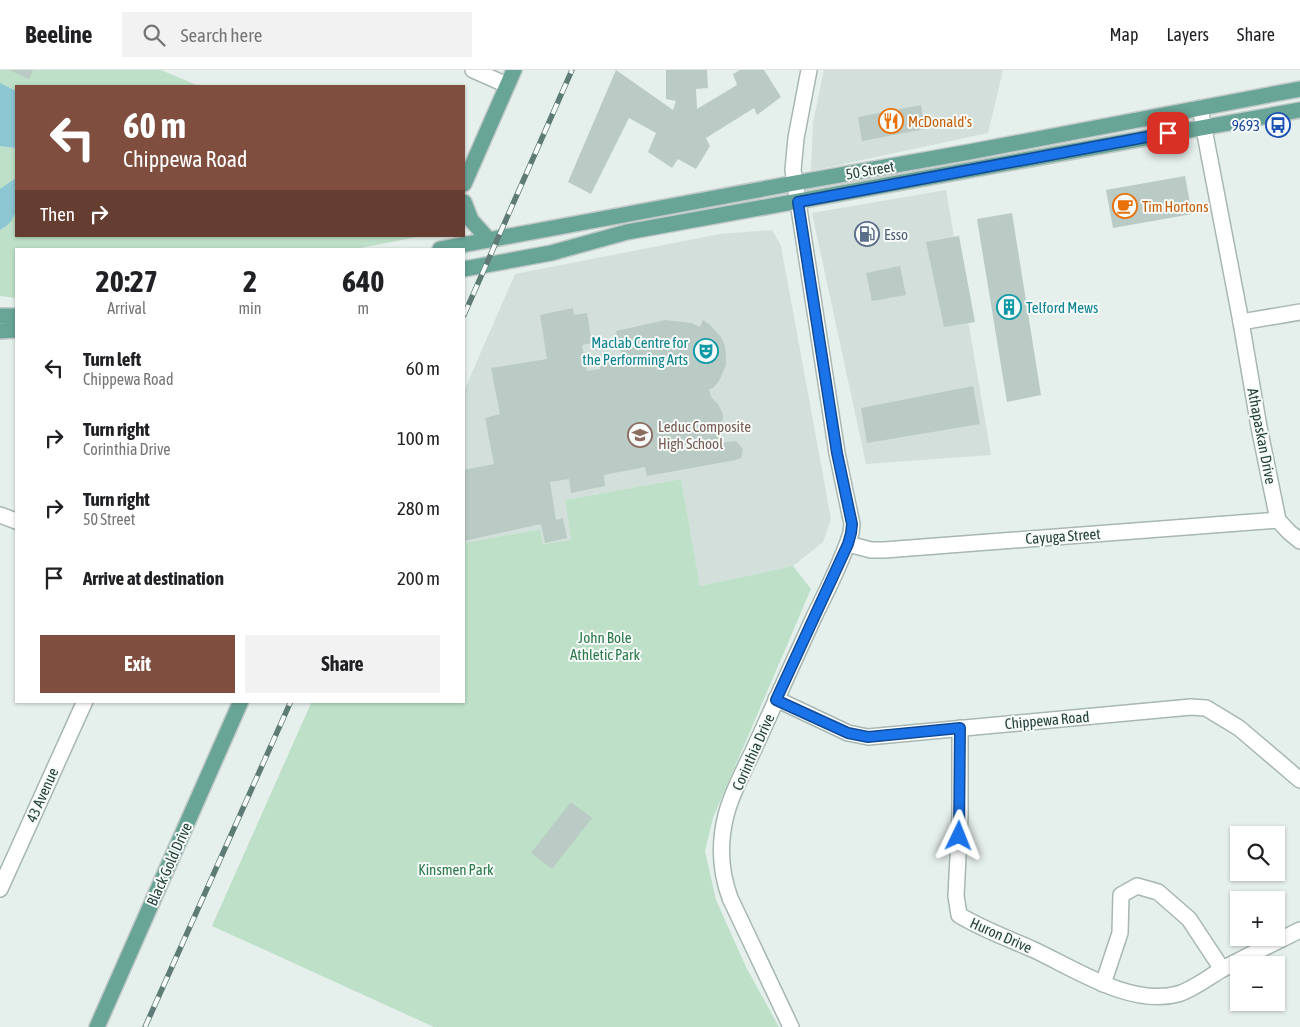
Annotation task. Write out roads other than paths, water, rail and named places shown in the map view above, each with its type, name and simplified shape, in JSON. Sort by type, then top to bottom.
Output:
[{"type":"main road","points":[[465,182],[514,70]]},
{"type":"main road","name":"50 Street","points":[[445,248],[1300,89]]},
{"type":"main road","name":"50 Street","points":[[465,269],[551,253],[627,232],[1300,110]]},
{"type":"main road","points":[[465,205],[471,220],[489,240]]},
{"type":"main road","points":[[0,316],[15,316]]},
{"type":"main road","points":[[0,331],[15,330]]},
{"type":"main road","name":"Black Gold Drive","points":[[97,1027],[240,703]]},
{"type":"street","points":[[473,70],[507,85]]},
{"type":"street","name":"Corinthia Drive","points":[[791,1027],[739,919],[724,882],[722,866],[724,826],[728,810],[848,544],[852,524],[837,453],[793,170],[796,138],[810,70]]},
{"type":"street","name":"Athapaskan Drive","points":[[1200,108],[1278,520]]},
{"type":"street","points":[[1241,322],[1300,312]]},
{"type":"street","points":[[0,515],[15,521]]},
{"type":"street","points":[[1278,520],[1300,542]]},
{"type":"street","name":"Cayuga Street","points":[[848,544],[870,550],[884,550],[1278,520]]},
{"type":"street","name":"Chippewa Road","points":[[776,700],[848,733],[868,737],[1191,707],[1206,708],[1238,728],[1300,780]]},
{"type":"street","name":"43 Avenue","points":[[0,889],[84,703]]},
{"type":"street","name":"Huron Drive","points":[[960,728],[960,817],[956,896],[959,915],[974,924],[1032,949],[1103,984],[1142,996],[1180,994],[1222,969],[1300,930]]},
{"type":"street","points":[[1103,984],[1120,933],[1121,895],[1137,886],[1158,892],[1189,919],[1222,969]]},
{"type":"water","points":[[0,83],[15,90],[15,148],[0,146]]},
{"type":"water","points":[[15,179],[15,214],[12,220],[0,230],[0,189]]},
{"type":"railway","points":[[465,313],[572,70]]},
{"type":"railway","points":[[145,1027],[290,703]]},
{"type":"place","name":"McDonald's","points":[[891,121]]},
{"type":"place","name":"9693","points":[[1278,125]]},
{"type":"place","name":"Tim Hortons","points":[[1125,206]]},
{"type":"place","name":"Esso","points":[[867,234]]},
{"type":"place","name":"Telford Mews","points":[[1009,307]]},
{"type":"place","name":"Maclab Centre for the Performing Arts","points":[[706,351]]},
{"type":"place","name":"Leduc Composite High School","points":[[640,435]]},
{"type":"park label","name":"John Bole Athletic Park","points":[[605,646]]},
{"type":"park label","name":"Kinsmen Park","points":[[456,869]]}]
